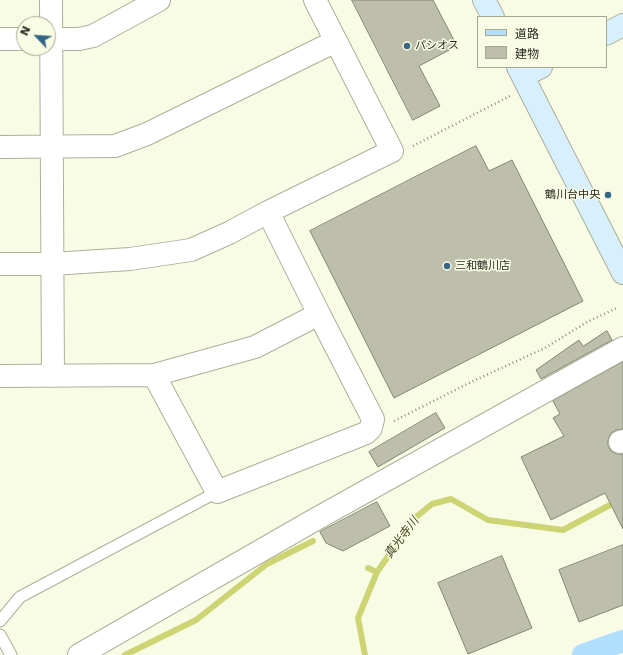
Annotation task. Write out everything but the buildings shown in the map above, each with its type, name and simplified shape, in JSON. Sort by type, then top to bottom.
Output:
[{"type":"main road","points":[[583,655],[623,640]]},
{"type":"street","points":[[51,16],[52,0]]},
{"type":"street","points":[[56,39],[79,39],[93,36],[159,0]]},
{"type":"street","points":[[0,264],[52,264],[130,259],[191,250],[229,233],[268,212],[392,151],[315,0]]},
{"type":"street","points":[[484,0],[492,16]]},
{"type":"street","points":[[607,33],[623,25]]},
{"type":"street","points":[[0,39],[16,39]]},
{"type":"street","points":[[0,147],[115,146],[147,134],[336,42]]},
{"type":"street","points":[[50,56],[53,376]]},
{"type":"street","points":[[528,70],[623,273]]},
{"type":"street","points":[[154,375],[217,492],[366,433],[371,428],[373,419],[268,212]]},
{"type":"street","points":[[0,376],[154,375],[255,347],[319,314]]},
{"type":"street","points":[[79,655],[316,519],[623,348]]},
{"type":"lane","points":[[0,621],[20,598],[217,492]]},
{"type":"lane","points":[[0,635],[11,655]]},
{"type":"path","points":[[392,151],[402,152],[510,96]]},
{"type":"path","points":[[371,428],[382,428],[471,382],[545,348],[587,322],[617,308]]},
{"type":"waterway","name":"真光寺川","points":[[365,655],[358,618],[377,572],[416,517],[432,504],[451,499],[488,520],[563,530],[623,498]]},
{"type":"waterway","points":[[125,655],[196,620],[267,564],[313,541]]},
{"type":"waterway","points":[[368,568],[377,572]]},
{"type":"place","name":"パシオス","points":[[407,46]]},
{"type":"place","name":"鶴川台中央","points":[[608,195]]},
{"type":"place","name":"三和鶴川店","points":[[447,266]]}]
